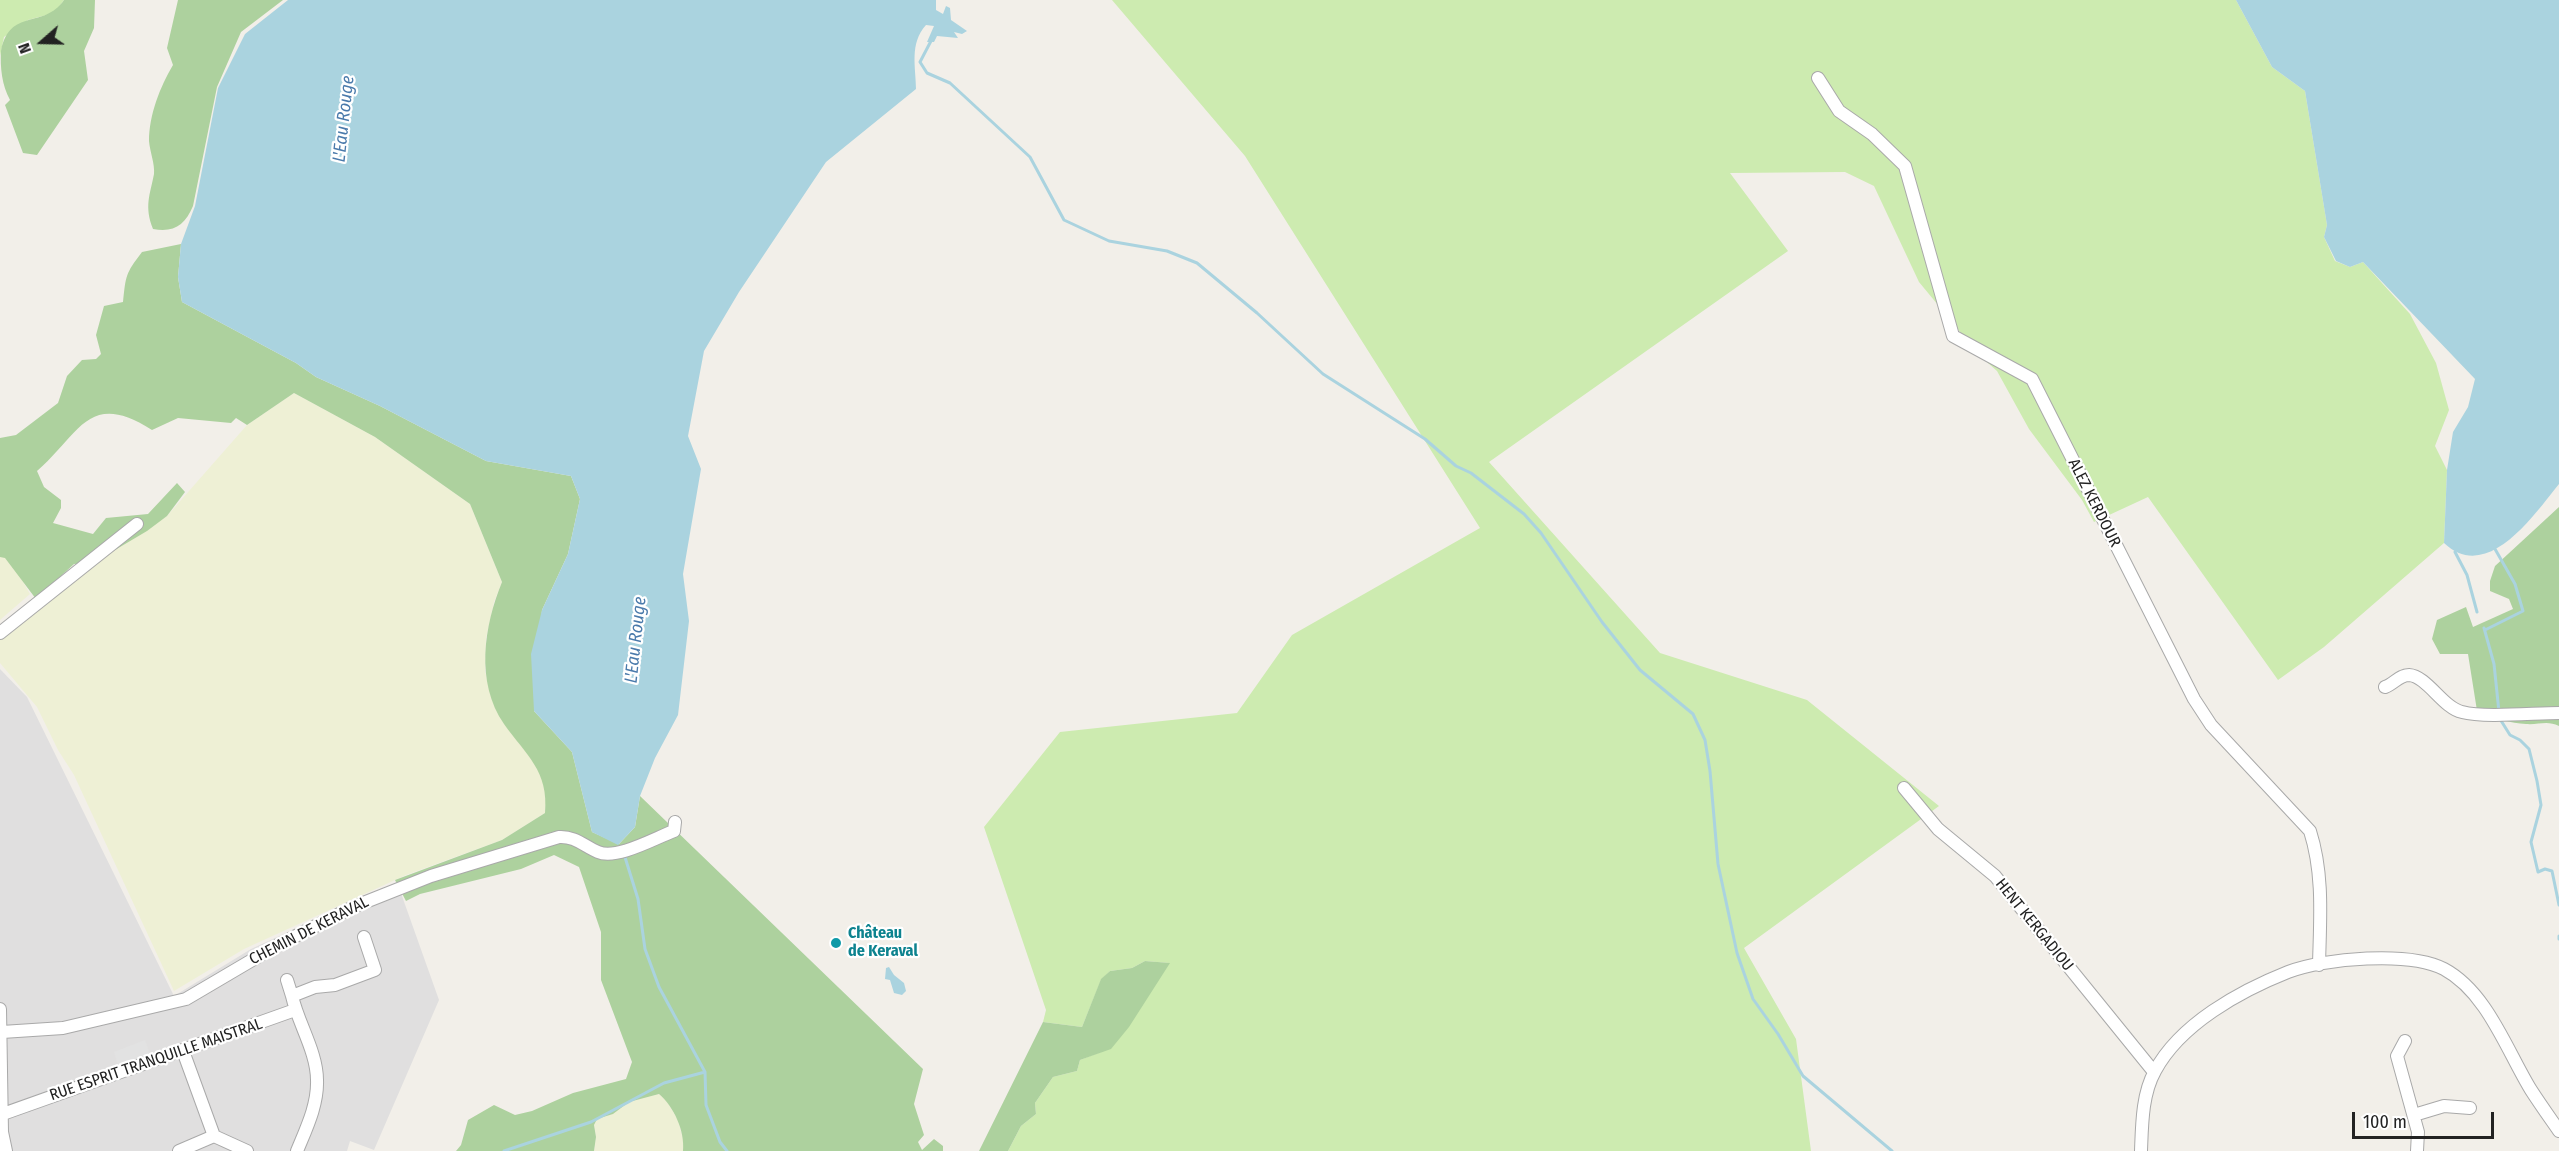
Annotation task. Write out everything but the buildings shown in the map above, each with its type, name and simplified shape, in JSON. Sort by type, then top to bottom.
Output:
[{"type":"street","name":"ALEZ KERDOUR","points":[[1818,78],[1839,111],[1872,134],[1905,166],[1953,336],[2032,379],[2194,699],[2211,725],[2310,831],[2316,849],[2321,886],[2319,965]]},
{"type":"street","points":[[0,633],[137,524]]},
{"type":"street","points":[[2385,687],[2399,678],[2410,675],[2421,681],[2456,710],[2559,713]]},
{"type":"street","name":"HENT KERGADIOU","points":[[1904,788],[1938,829],[1995,876],[2154,1072]]},
{"type":"street","name":"CHEMIN DE KERAVAL","points":[[2,1032],[63,1028],[186,999],[291,937],[407,884],[551,838],[566,836],[599,852],[615,853],[674,831],[675,822]]},
{"type":"street","points":[[291,996],[315,987],[335,985],[375,970],[364,937]]},
{"type":"street","points":[[2141,1151],[2147,1095],[2154,1072],[2166,1054],[2185,1033],[2237,997],[2289,971],[2379,958],[2428,962],[2456,977],[2480,1003],[2559,1131]]},
{"type":"street","points":[[286,980],[314,1062],[317,1080],[313,1110],[297,1151]]},
{"type":"street","points":[[0,1010],[1,1115],[6,1151]]},
{"type":"street","name":"RUE ESPRIT TRANQUILLE MAISTRAL","points":[[1,1115],[183,1052],[295,1010]]},
{"type":"street","points":[[2404,1041],[2397,1056],[2418,1132],[2417,1151]]},
{"type":"street","points":[[183,1052],[214,1136],[247,1151]]},
{"type":"street","points":[[2414,1115],[2444,1106],[2470,1108]]},
{"type":"street","points":[[179,1151],[214,1136]]},
{"type":"shaded area","points":[[0,669],[27,697],[174,996],[251,949],[397,882],[439,1000],[374,1150],[350,1141],[347,1151],[0,1151]]},
{"type":"shaded area","points":[[145,1040],[153,1063],[120,1072],[114,1052]]},
{"type":"green space","points":[[0,0],[64,0],[54,13],[28,20],[4,37],[0,56]]},
{"type":"green space","points":[[64,0],[95,0],[94,28],[84,51],[88,80],[37,155],[23,153],[5,105],[10,100],[2,76],[1,51],[5,37],[19,23],[47,14],[56,9]]},
{"type":"green space","points":[[178,0],[283,0],[241,32],[217,87],[193,206],[178,226],[160,230],[153,229],[149,214],[154,170],[149,131],[156,102],[173,65],[167,48]]},
{"type":"green space","points":[[1112,0],[2236,0],[2272,67],[2305,91],[2327,225],[2324,237],[2335,261],[2350,267],[2363,262],[2410,314],[2436,363],[2449,410],[2435,446],[2447,470],[2444,543],[2324,647],[2278,680],[2148,497],[2094,522],[2082,500],[2029,429],[1997,371],[1980,356],[1919,282],[1874,186],[1845,172],[1730,173],[1788,251],[1489,462],[1660,653],[1807,700],[1939,806],[1744,948],[1796,1039],[1811,1151],[1008,1151],[1021,1126],[1036,1114],[1035,1103],[1053,1077],[1077,1071],[1080,1060],[1111,1048],[1169,963],[1145,961],[1132,968],[1110,971],[1101,980],[1082,1027],[1043,1022],[1046,1010],[984,827],[1060,732],[1237,713],[1292,635],[1480,528],[1245,156]]},
{"type":"green space","points":[[181,244],[178,277],[182,302],[296,363],[316,377],[380,406],[486,461],[571,476],[580,499],[568,554],[542,610],[534,711],[572,752],[592,832],[619,844],[635,827],[640,796],[923,1069],[914,1104],[924,1135],[918,1142],[922,1150],[934,1139],[943,1146],[943,1151],[683,1151],[682,1135],[677,1120],[659,1094],[629,1102],[613,1114],[597,1119],[594,1125],[596,1137],[594,1151],[456,1151],[461,1145],[468,1120],[494,1105],[515,1115],[532,1111],[573,1093],[626,1079],[632,1062],[601,980],[601,932],[579,867],[554,855],[521,869],[420,894],[406,901],[395,880],[502,840],[545,813],[545,798],[540,775],[504,724],[489,690],[485,654],[487,635],[502,582],[470,504],[375,437],[294,393],[247,425],[236,418],[231,423],[178,418],[152,430],[130,418],[113,414],[99,415],[87,421],[37,471],[44,487],[61,500],[61,508],[53,523],[93,534],[106,518],[148,514],[177,483],[185,492],[167,516],[147,531],[93,563],[74,564],[36,599],[5,558],[0,557],[0,438],[16,435],[58,403],[67,376],[82,360],[96,359],[101,354],[96,335],[104,306],[123,302],[127,276],[142,252]]},
{"type":"green space","points":[[294,393],[375,437],[470,504],[502,582],[494,602],[486,638],[485,671],[492,700],[503,722],[537,766],[547,793],[545,813],[502,840],[406,875],[244,949],[174,991],[74,775],[58,750],[37,707],[0,663],[0,639],[93,563],[167,516],[247,425]]},
{"type":"green space","points":[[2559,507],[2559,726],[2551,723],[2526,724],[2478,717],[2468,654],[2440,654],[2432,639],[2437,620],[2466,607],[2473,627],[2513,609],[2509,599],[2490,591],[2490,581],[2495,566]]},
{"type":"green space","points":[[0,557],[5,557],[18,573],[30,594],[0,620]]},
{"type":"green space","points":[[1145,961],[1170,963],[1129,1027],[1111,1049],[1080,1060],[1077,1071],[1053,1077],[1035,1103],[1036,1114],[1021,1126],[1008,1151],[979,1151],[1043,1022],[1082,1027],[1101,979],[1110,971],[1132,968]]},
{"type":"green space","points":[[659,1094],[666,1100],[678,1120],[684,1143],[683,1151],[594,1151],[596,1137],[594,1125],[597,1119],[613,1114],[629,1102]]},
{"type":"water","points":[[288,0],[936,0],[936,10],[943,14],[946,6],[950,8],[951,20],[967,31],[962,34],[954,32],[958,38],[937,36],[934,42],[927,42],[934,26],[926,25],[915,48],[916,89],[826,162],[739,292],[704,351],[688,436],[701,469],[683,574],[689,621],[678,715],[655,758],[640,796],[635,827],[618,845],[592,832],[572,752],[534,711],[531,654],[542,610],[568,554],[580,499],[571,476],[486,461],[380,406],[316,377],[296,363],[182,302],[178,277],[181,244],[195,206],[218,88],[245,34]]},
{"type":"water","points":[[2236,0],[2559,0],[2559,484],[2523,527],[2493,551],[2477,555],[2460,554],[2444,543],[2447,470],[2453,432],[2468,407],[2475,379],[2363,262],[2350,267],[2336,261],[2324,237],[2327,225],[2305,91],[2272,67]]},
{"type":"water","points":[[889,967],[894,975],[904,983],[906,991],[902,995],[894,993],[890,980],[885,979],[886,968]]},
{"type":"waterway","points":[[932,39],[920,62],[927,73],[950,83],[1030,157],[1064,220],[1109,241],[1167,251],[1197,263],[1257,313],[1323,374],[1425,439],[1456,466],[1471,473],[1524,514],[1541,533],[1602,622],[1640,670],[1693,714],[1705,740],[1718,864],[1737,953],[1753,999],[1778,1034],[1803,1076],[1892,1151]]},
{"type":"waterway","points":[[2485,630],[2523,611],[2515,584],[2495,549]]},
{"type":"waterway","points":[[2455,552],[2467,575],[2477,612]]},
{"type":"waterway","points":[[2484,628],[2494,664],[2499,712]]},
{"type":"waterway","points":[[2500,719],[2510,735],[2520,740],[2529,749],[2541,805],[2531,842],[2538,872],[2545,869],[2552,871],[2559,905]]},
{"type":"waterway","name":"L'Eau Rouge","points":[[624,854],[638,899],[645,949],[659,987],[705,1072],[706,1105],[720,1142],[727,1151]]},
{"type":"waterway","points":[[504,1151],[591,1122],[664,1083],[705,1072]]},
{"type":"place","name":"Château de Keraval","points":[[836,943]]}]
